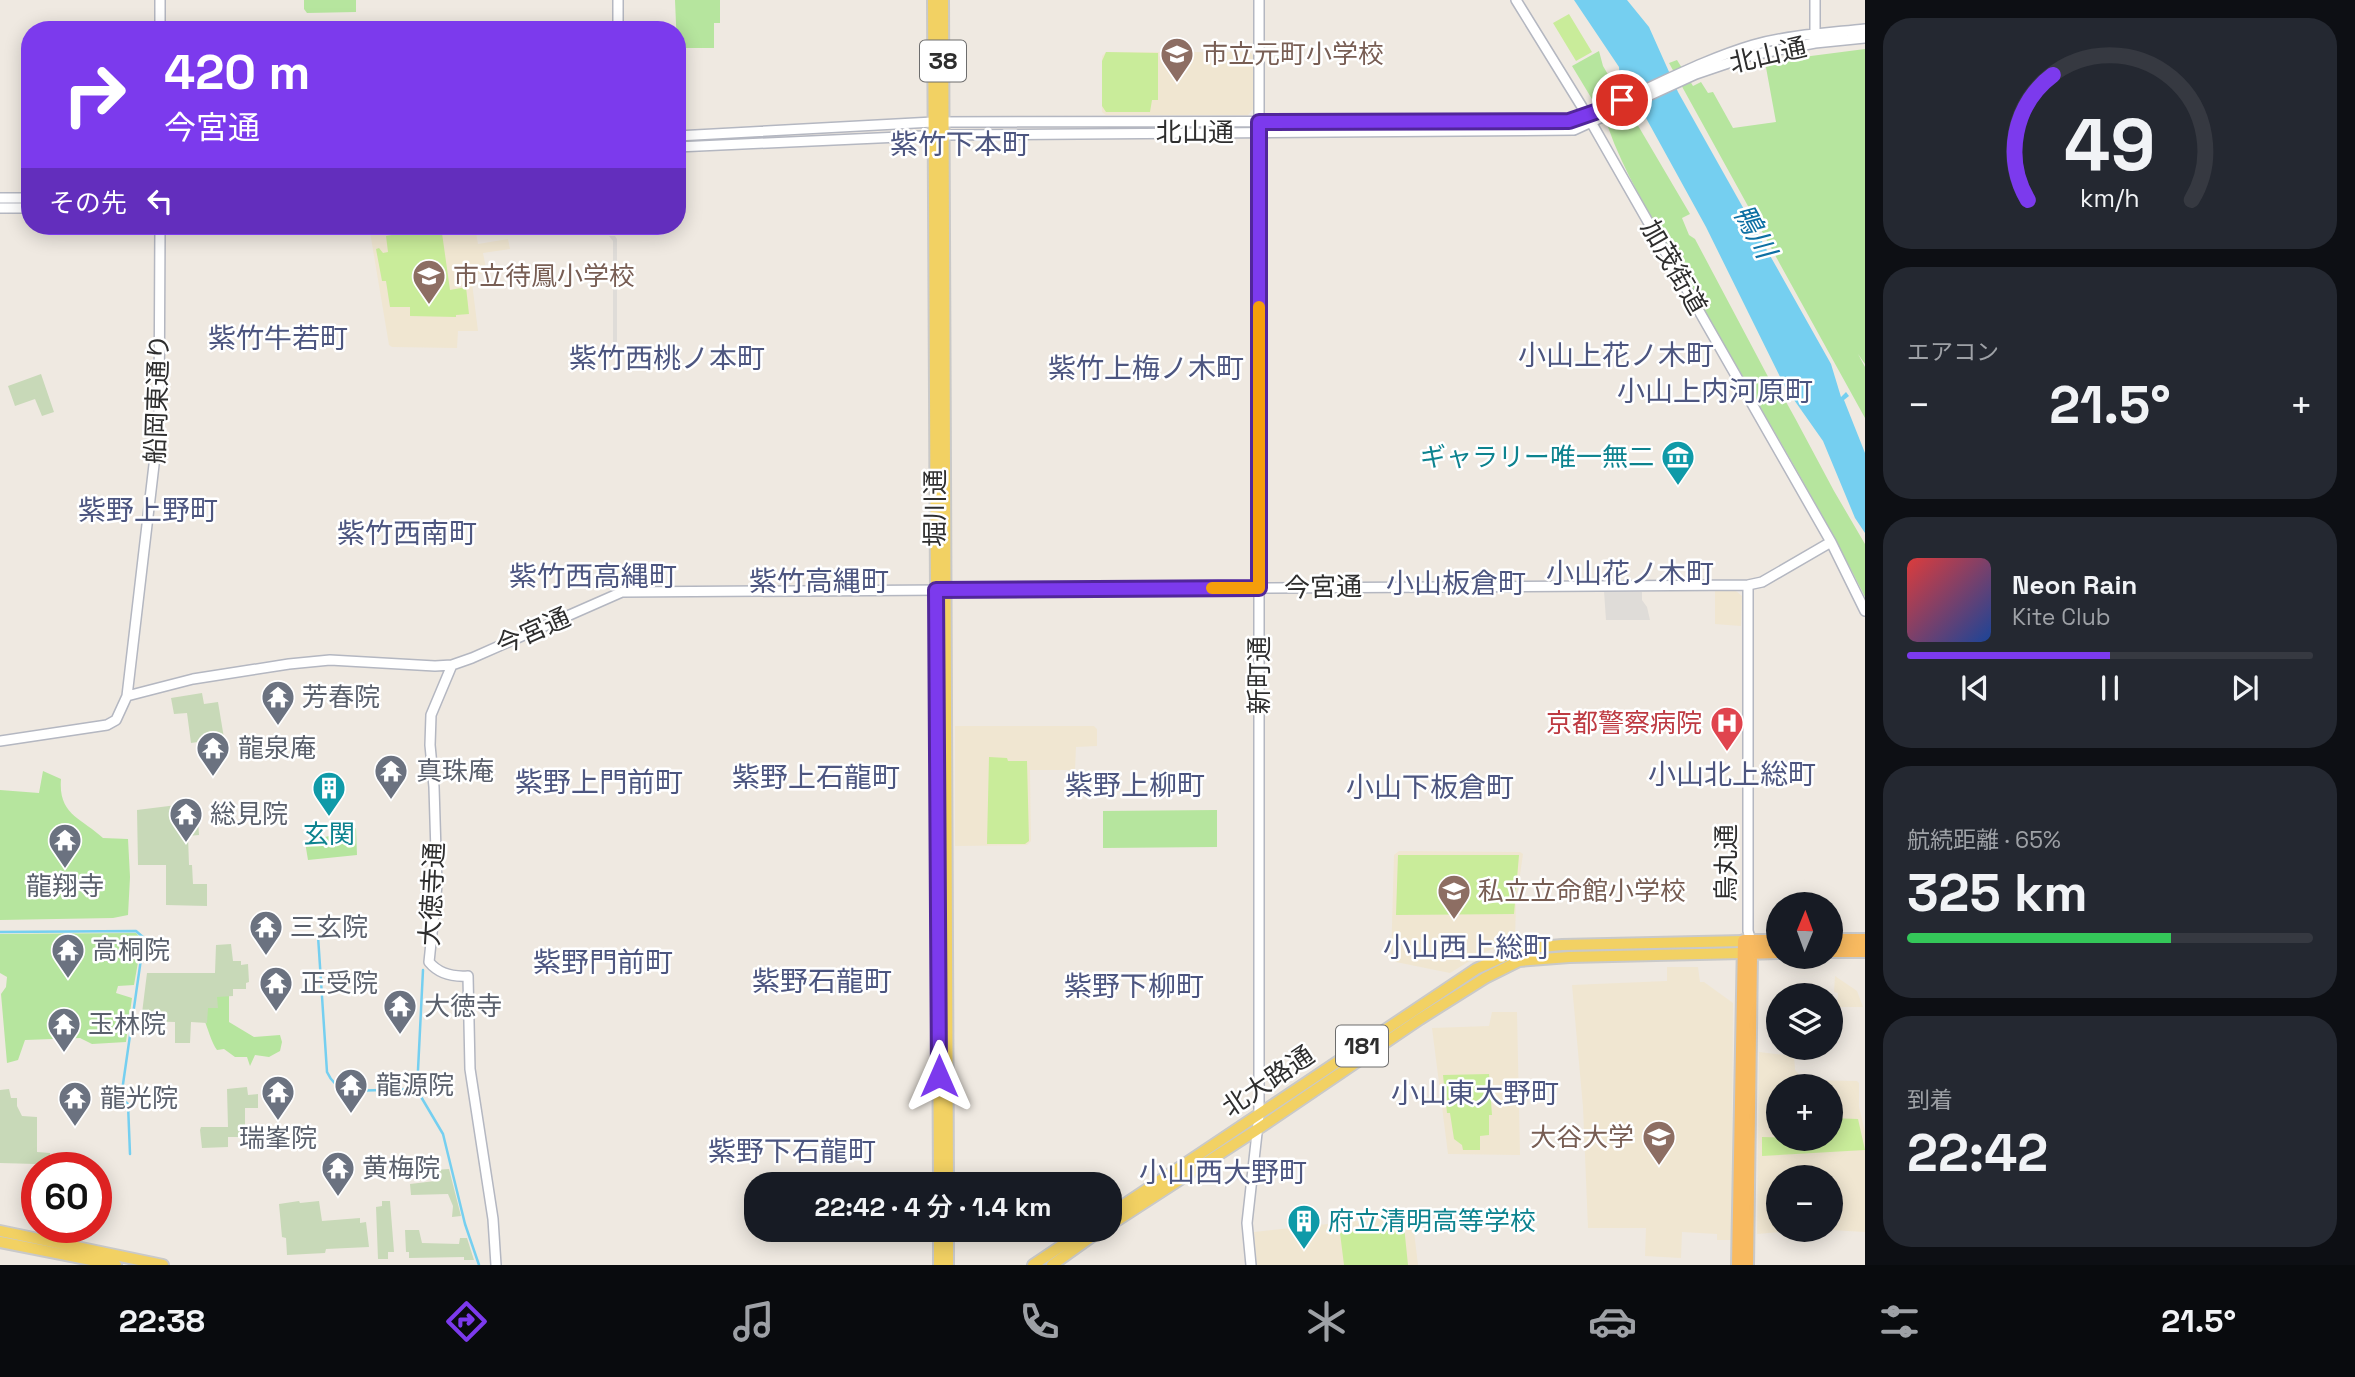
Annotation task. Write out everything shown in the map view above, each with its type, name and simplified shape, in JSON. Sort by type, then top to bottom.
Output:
[{"type":"highway","points":[[1843,940],[1865,940]]},
{"type":"highway","name":"北大路通","points":[[1748,944],[1766,942]]},
{"type":"highway","name":"北大路通","points":[[1748,944],[1766,949]]},
{"type":"highway","name":"烏丸通","points":[[1738,1265],[1748,944]]},
{"type":"highway","name":"烏丸通","points":[[1747,1265],[1748,944]]},
{"type":"highway","points":[[1843,951],[1865,951]]},
{"type":"main road","name":"堀川通","points":[[933,0],[938,122]]},
{"type":"main road","name":"堀川通","points":[[939,1172],[938,122],[943,0]]},
{"type":"main road","name":"堀川通","points":[[940,590],[948,1172]]},
{"type":"main road","name":"北大路通","points":[[1122,1206],[1476,969],[1518,950],[1562,945],[1748,944]]},
{"type":"main road","name":"北大路通","points":[[1122,1216],[1258,1129],[1431,1012],[1519,961],[1748,944]]},
{"type":"main road","points":[[0,1231],[134,1262],[163,1265]]},
{"type":"main road","points":[[0,1242],[116,1265]]},
{"type":"main road","points":[[939,1242],[939,1265]]},
{"type":"main road","points":[[948,1242],[948,1265]]},
{"type":"main road","points":[[1032,1265],[1067,1242]]},
{"type":"main road","points":[[1052,1265],[1084,1242]]},
{"type":"street","points":[[160,0],[160,21]]},
{"type":"street","points":[[618,0],[618,21]]},
{"type":"street","name":"新町通","points":[[1251,1265],[1247,1223],[1259,1115],[1259,0]]},
{"type":"street","name":"加茂街道","points":[[1516,0],[1589,118],[1831,542],[1865,611]]},
{"type":"street","points":[[1815,0],[1815,39]]},
{"type":"street","name":"北山通","points":[[686,136],[938,122],[1259,127],[1490,126],[1569,121],[1601,114],[1689,73],[1815,39],[1865,29]]},
{"type":"street","name":"北山通","points":[[1815,39],[1865,38]]},
{"type":"street","name":"北山通","points":[[686,147],[1177,127]]},
{"type":"street","points":[[829,128],[829,140]]},
{"type":"street","points":[[0,198],[21,198]]},
{"type":"street","points":[[0,208],[21,208]]},
{"type":"street","name":"船岡東通り","points":[[127,696],[159,422],[160,235]]},
{"type":"street","name":"今宮通","points":[[127,696],[193,679],[330,660],[423,666],[452,665],[622,592],[1748,585],[1762,582],[1831,542]]},
{"type":"street","name":"烏丸通","points":[[1748,585],[1748,944]]},
{"type":"street","name":"大徳寺通","points":[[452,665],[431,715],[437,885],[429,962],[454,977],[468,976],[470,1069],[493,1219],[496,1265]]},
{"type":"street","points":[[0,741],[107,725],[116,720],[127,696]]},
{"type":"shaded area","name":"市立元町小学校","points":[[1106,52],[1250,52],[1253,56],[1253,109],[1248,115],[1106,115],[1102,112],[1102,56]]},
{"type":"shaded area","name":"市立待鳳小学校","points":[[371,235],[476,235],[478,244],[508,239],[510,249],[483,253],[487,273],[471,275],[478,331],[458,331],[457,348],[389,345]]},
{"type":"shaded area","points":[[609,236],[615,236],[617,239],[619,344],[615,356],[607,355],[613,350],[613,241]]},
{"type":"shaded area","points":[[1604,591],[1642,592],[1642,600],[1650,620],[1606,620]]},
{"type":"shaded area","points":[[1715,591],[1736,591],[1742,596],[1741,626],[1715,624]]},
{"type":"shaded area","points":[[955,726],[1094,726],[1097,729],[1097,746],[1076,747],[1075,770],[1030,770],[1031,841],[1027,845],[955,846]]},
{"type":"shaded area","name":"私立立命館小学校","points":[[1399,851],[1523,854],[1516,903],[1515,939],[1481,954],[1450,973],[1391,961],[1394,855]]},
{"type":"shaded area","name":"大谷大学","points":[[1667,967],[1698,967],[1700,982],[1704,982],[1733,1003],[1731,1240],[1717,1240],[1717,1234],[1682,1232],[1681,1258],[1645,1256],[1646,1228],[1588,1228],[1583,1107],[1572,985],[1667,981]]},
{"type":"shaded area","points":[[1835,976],[1857,991],[1863,1007],[1843,1007],[1843,983],[1835,983]]},
{"type":"shaded area","points":[[1492,1012],[1517,1012],[1520,1155],[1448,1154],[1432,1028],[1489,1026]]},
{"type":"shaded area","points":[[1759,1052],[1766,1053],[1766,1060],[1794,1060],[1795,1070],[1799,1074],[1766,1074],[1766,1151],[1843,1151],[1843,1081],[1859,1083],[1859,1107],[1865,1132],[1865,1232],[1843,1231],[1843,1165],[1766,1165],[1766,1233],[1757,1234]]},
{"type":"shaded area","points":[[1412,1215],[1418,1265],[1257,1265],[1254,1232]]},
{"type":"green space","points":[[304,0],[356,0],[356,12],[307,13]]},
{"type":"green space","points":[[675,0],[720,0],[720,23],[714,23],[714,48],[686,48],[686,21],[676,21]]},
{"type":"green space","points":[[1569,14],[1592,52],[1576,61],[1553,23]]},
{"type":"green space","points":[[1865,49],[1865,364],[1858,354],[1865,367],[1865,418],[1669,63],[1677,60],[1693,86],[1701,82],[1708,93],[1713,92],[1733,128],[1776,122],[1765,62]]},
{"type":"green space","points":[[1599,51],[1603,66],[1690,214],[1682,218],[1689,235],[1695,239],[1774,388],[1780,391],[1865,544],[1865,597],[1821,514],[1632,181],[1608,127],[1617,121],[1606,99],[1595,104],[1572,66]]},
{"type":"green space","points":[[1106,52],[1158,53],[1158,100],[1152,100],[1150,112],[1106,112],[1102,106],[1102,61]]},
{"type":"green space","points":[[442,235],[450,290],[466,287],[469,314],[456,317],[410,316],[410,307],[390,307],[386,281],[382,281],[376,249],[379,248],[383,253],[388,252],[386,236]]},
{"type":"green space","points":[[41,374],[54,412],[42,416],[35,399],[15,406],[8,386]]},
{"type":"green space","points":[[202,693],[204,704],[218,702],[224,738],[191,743],[187,713],[174,714],[171,698]]},
{"type":"green space","points":[[989,757],[1027,761],[1029,841],[1025,844],[987,844]]},
{"type":"green space","name":"龍翔寺","points":[[43,771],[61,779],[63,801],[80,820],[103,838],[128,839],[128,915],[113,918],[0,920],[0,790],[39,793]]},
{"type":"green space","points":[[185,804],[186,822],[198,821],[199,835],[188,836],[189,865],[192,865],[193,884],[207,884],[207,906],[166,905],[166,865],[138,865],[137,810]]},
{"type":"green space","points":[[1217,810],[1217,847],[1103,848],[1103,811]]},
{"type":"green space","points":[[356,828],[357,855],[308,860],[305,842],[337,834],[338,836]]},
{"type":"green space","points":[[1398,855],[1519,855],[1514,914],[1396,915]]},
{"type":"green space","name":"高桐院","points":[[136,933],[142,939],[134,985],[118,986],[116,993],[132,998],[126,1042],[92,1044],[80,1038],[25,1040],[18,1060],[7,1063],[1,994],[6,987],[7,977],[0,973],[0,934]]},
{"type":"green space","points":[[231,944],[233,961],[241,961],[241,965],[248,964],[249,982],[246,983],[246,989],[233,989],[233,996],[217,997],[218,1008],[208,1008],[207,1023],[191,1022],[190,1043],[175,1043],[175,1022],[141,1021],[147,973],[215,973],[216,945]]},
{"type":"green space","points":[[211,992],[229,993],[229,1022],[254,1037],[280,1035],[280,1051],[269,1057],[255,1055],[250,1066],[247,1057],[235,1057],[224,1049],[217,1050],[200,1010]]},
{"type":"green space","points":[[1489,1074],[1492,1115],[1489,1115],[1489,1135],[1480,1136],[1480,1150],[1463,1150],[1462,1145],[1454,1139],[1450,1113],[1447,1113],[1443,1075]]},
{"type":"green space","points":[[247,1087],[248,1095],[258,1094],[258,1108],[245,1108],[245,1137],[228,1137],[228,1147],[202,1148],[201,1127],[228,1127],[227,1089]]},
{"type":"green space","points":[[9,1089],[11,1098],[17,1098],[17,1106],[22,1116],[37,1117],[37,1152],[21,1152],[21,1164],[0,1163],[0,1090]]},
{"type":"green space","points":[[1843,1118],[1858,1119],[1865,1150],[1762,1156],[1762,1137],[1766,1137],[1766,1151],[1843,1151]]},
{"type":"green space","points":[[449,1169],[461,1216],[452,1217],[453,1206],[448,1194],[411,1195],[410,1184],[435,1181],[434,1170]]},
{"type":"green space","points":[[319,1201],[322,1221],[360,1218],[360,1223],[366,1222],[369,1247],[326,1249],[325,1253],[287,1255],[286,1238],[282,1237],[279,1204]]},
{"type":"green space","points":[[382,1201],[390,1201],[394,1252],[388,1252],[388,1259],[378,1259],[376,1207],[382,1206]]},
{"type":"green space","points":[[1404,1226],[1408,1265],[1344,1265],[1340,1233]]},
{"type":"green space","points":[[405,1230],[419,1230],[422,1243],[459,1244],[460,1238],[467,1238],[474,1260],[464,1260],[464,1257],[409,1258],[409,1252],[406,1252]]},
{"type":"water","name":"鴨川","points":[[1574,0],[1627,0],[1649,27],[1678,92],[1831,364],[1841,397],[1846,392],[1849,396],[1844,400],[1865,453],[1865,533],[1855,518],[1823,441],[1785,387],[1706,227],[1646,118],[1620,80],[1619,67]]},
{"type":"waterway","points":[[0,932],[136,931],[144,938],[121,1098],[128,1104],[130,1154]]},
{"type":"waterway","points":[[318,936],[327,1072],[338,1086],[348,1091],[417,1089]]},
{"type":"waterway","points":[[423,970],[417,1090],[443,1134],[465,1224],[479,1265]]},
{"type":"slow traffic","points":[[1212,588],[1259,588],[1259,307]]},
{"type":"place","name":"市立元町小学校","points":[[1177,84]]},
{"type":"place","name":"市立待鳳小学校","points":[[429,306]]},
{"type":"place","name":"ギャラリー唯一無二","points":[[1678,487]]},
{"type":"place","name":"芳春院","points":[[278,727]]},
{"type":"place","name":"京都警察病院","points":[[1727,753]]},
{"type":"place","name":"龍泉庵","points":[[213,778]]},
{"type":"place","name":"真珠庵","points":[[391,801]]},
{"type":"place","name":"玄関","points":[[329,818]]},
{"type":"place","name":"総見院","points":[[186,844]]},
{"type":"place","name":"龍翔寺","points":[[65,870]]},
{"type":"place","name":"私立立命館小学校","points":[[1454,921]]},
{"type":"place","name":"三玄院","points":[[266,957]]},
{"type":"place","name":"高桐院","points":[[68,980]]},
{"type":"place","name":"正受院","points":[[276,1013]]},
{"type":"place","name":"大徳寺","points":[[400,1036]]},
{"type":"place","name":"玉林院","points":[[64,1054]]},
{"type":"place","name":"龍源院","points":[[351,1115]]},
{"type":"place","name":"瑞峯院","points":[[278,1122]]},
{"type":"place","name":"龍光院","points":[[75,1128]]},
{"type":"place","name":"大谷大学","points":[[1659,1167]]},
{"type":"place","name":"黄梅院","points":[[338,1198]]},
{"type":"place","name":"府立清明高等学校","points":[[1304,1251]]},
{"type":"district","name":"紫竹下本町","points":[[960,144]]},
{"type":"district","name":"紫竹牛若町","points":[[278,338]]},
{"type":"district","name":"小山上花ノ木町","points":[[1616,355]]},
{"type":"district","name":"紫竹西桃ノ本町","points":[[667,358]]},
{"type":"district","name":"紫竹上梅ノ木町","points":[[1146,368]]},
{"type":"district","name":"小山上内河原町","points":[[1715,391]]},
{"type":"district","name":"紫野上野町","points":[[148,510]]},
{"type":"district","name":"紫竹西南町","points":[[407,533]]},
{"type":"district","name":"小山花ノ木町","points":[[1630,573]]},
{"type":"district","name":"紫竹西高縄町","points":[[593,576]]},
{"type":"district","name":"紫竹高縄町","points":[[819,581]]},
{"type":"district","name":"小山板倉町","points":[[1456,583]]},
{"type":"district","name":"小山北上総町","points":[[1732,774]]},
{"type":"district","name":"紫野上石龍町","points":[[816,777]]},
{"type":"district","name":"紫野上門前町","points":[[599,782]]},
{"type":"district","name":"紫野上柳町","points":[[1135,785]]},
{"type":"district","name":"小山下板倉町","points":[[1430,787]]},
{"type":"district","name":"小山西上総町","points":[[1467,947]]},
{"type":"district","name":"紫野門前町","points":[[603,962]]},
{"type":"district","name":"紫野石龍町","points":[[822,981]]},
{"type":"district","name":"紫野下柳町","points":[[1134,986]]},
{"type":"district","name":"小山東大野町","points":[[1475,1093]]},
{"type":"district","name":"紫野下石龍町","points":[[792,1151]]},
{"type":"district","name":"小山西大野町","points":[[1223,1172]]},
{"type":"route","points":[[939,1076],[936,590],[1259,588],[1259,122],[1569,121],[1622,100]]}]
